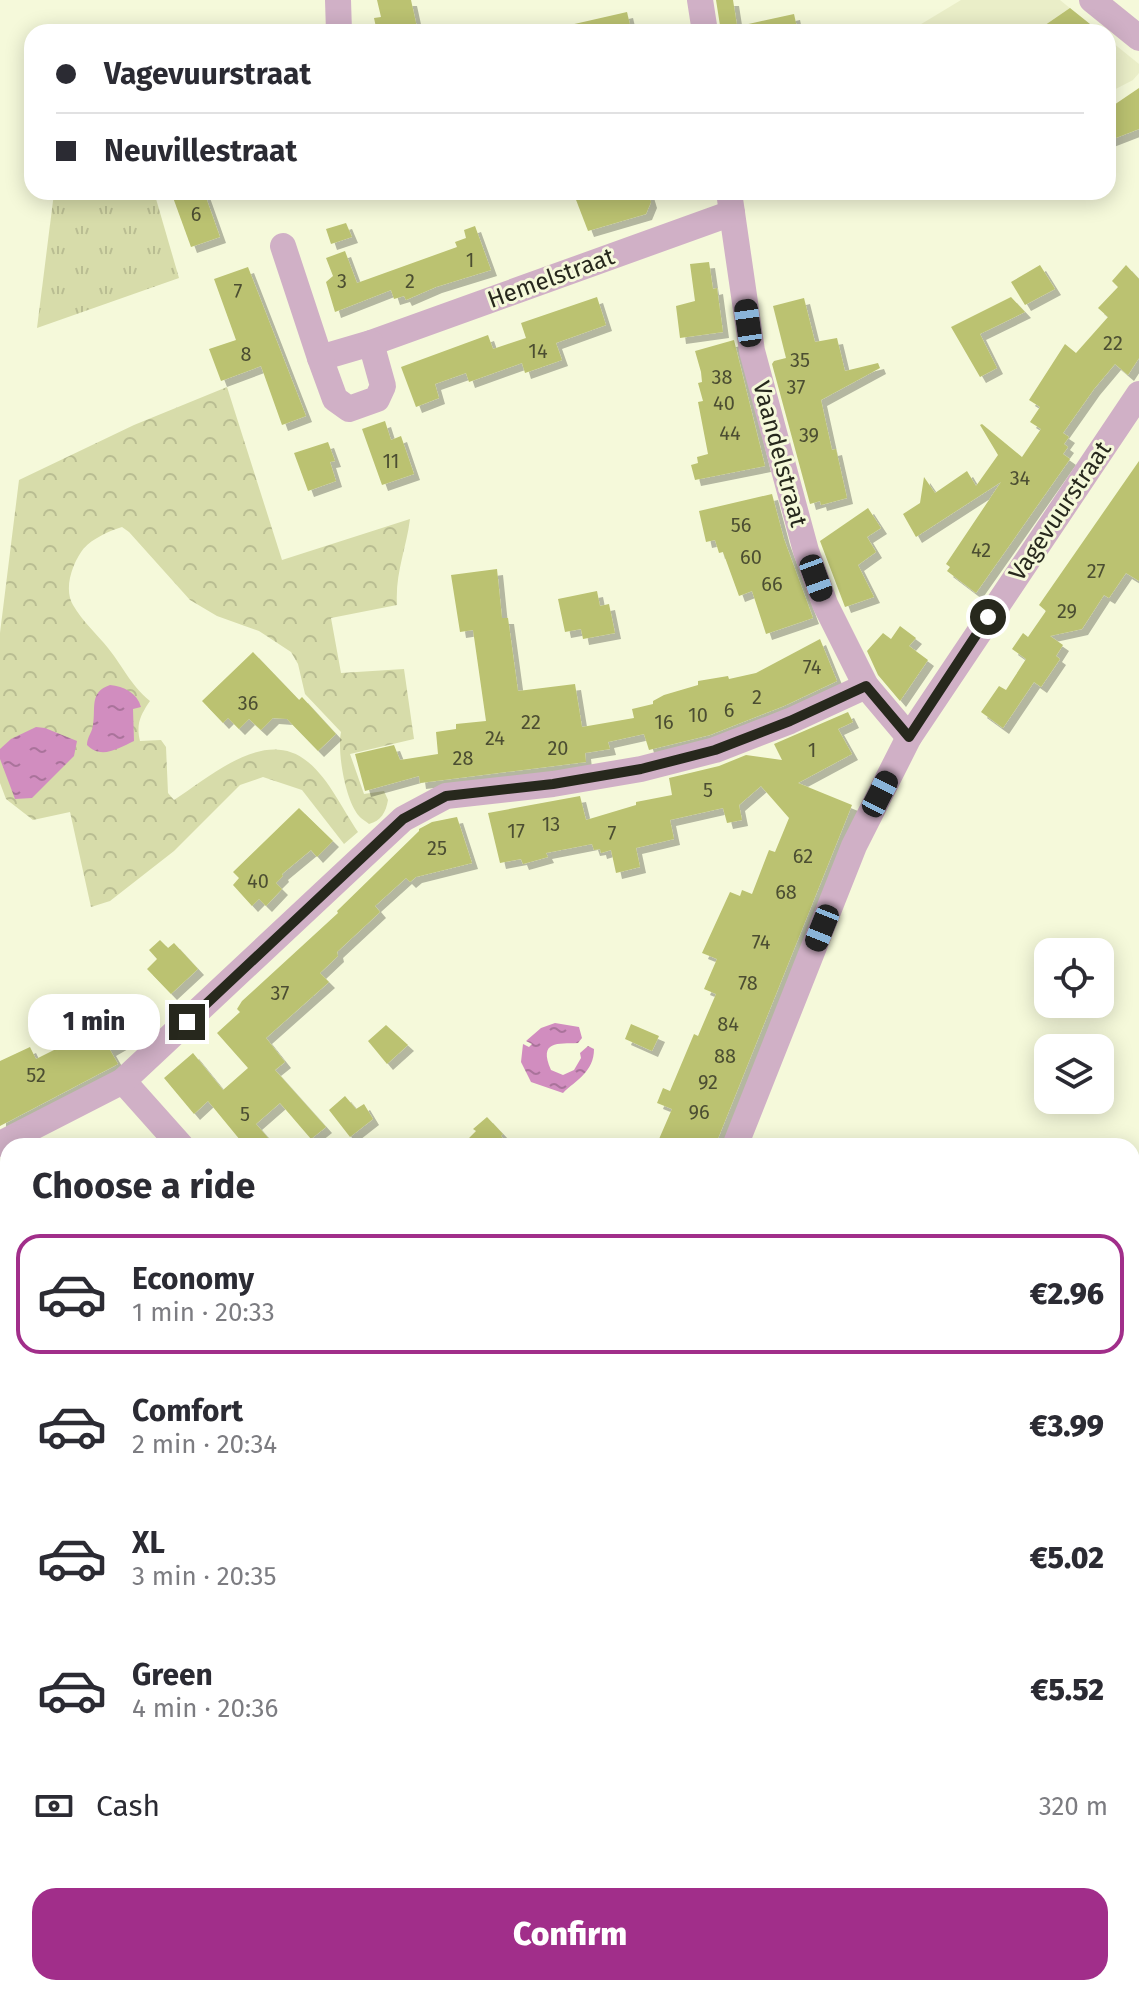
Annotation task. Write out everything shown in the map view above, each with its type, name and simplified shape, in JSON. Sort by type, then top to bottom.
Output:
[{"type":"street","points":[[338,0],[339,24]]},
{"type":"street","points":[[700,0],[704,24]]},
{"type":"street","points":[[1092,0],[1139,38]]},
{"type":"street","name":"Hemelstraat","points":[[320,358],[371,343],[730,203]]},
{"type":"street","name":"Vaandelstraat","points":[[730,203],[752,351],[802,538],[825,604],[866,686],[909,737]]},
{"type":"street","points":[[283,246],[335,399],[349,409],[377,399],[383,386],[371,343]]},
{"type":"street","name":"Vagevuurstraat","points":[[738,1138],[854,846],[909,737],[1139,394]]},
{"type":"street","points":[[12,1138],[123,1081],[403,819],[425,806],[446,796],[553,784],[641,769],[715,750],[790,721],[866,686]]},
{"type":"street","points":[[123,1081],[174,1138]]},
{"type":"shaded area","points":[[961,0],[1060,0],[1089,24],[921,24]]},
{"type":"shaded area","points":[[1116,45],[1139,64],[1139,73],[1116,89]]},
{"type":"green space","points":[[53,200],[156,200],[179,278],[37,328]]},
{"type":"green space","points":[[227,387],[282,560],[410,519],[399,572],[397,605],[331,618],[341,673],[404,669],[414,739],[350,754],[364,794],[384,791],[388,800],[382,815],[369,824],[354,809],[346,787],[340,751],[341,732],[305,694],[298,664],[291,652],[259,631],[217,616],[190,600],[122,527],[102,535],[84,548],[76,560],[69,583],[70,598],[150,701],[140,720],[140,741],[161,740],[166,747],[168,793],[174,800],[238,759],[256,752],[291,752],[308,762],[323,777],[358,832],[344,844],[302,790],[263,777],[240,785],[174,851],[110,901],[91,907],[70,812],[33,820],[6,799],[0,783],[0,633],[19,480],[134,425]]},
{"type":"water","points":[[110,685],[129,691],[141,707],[133,709],[134,741],[110,751],[98,752],[87,742],[96,696]]},
{"type":"water","points":[[36,727],[77,741],[74,756],[32,798],[15,799],[0,759],[0,749],[11,739]]},
{"type":"water","points":[[555,1023],[579,1027],[582,1038],[578,1043],[557,1044],[549,1049],[551,1070],[563,1075],[574,1070],[581,1058],[580,1053],[588,1046],[594,1049],[588,1070],[563,1093],[531,1082],[521,1062],[523,1044],[529,1047],[532,1044],[526,1041],[541,1028]]},
{"type":"building","points":[[377,0],[411,0],[416,24],[375,24],[374,18],[381,17]]},
{"type":"building","points":[[716,0],[733,0],[737,24],[720,24]]},
{"type":"building","points":[[1070,8],[1090,24],[1047,24]]},
{"type":"building","points":[[627,12],[630,24],[574,24]]},
{"type":"building","points":[[794,14],[796,24],[749,24]]},
{"type":"building","points":[[1139,88],[1139,129],[1116,138],[1116,104]]},
{"type":"building","points":[[174,200],[207,200],[220,237],[191,247]]},
{"type":"building","points":[[576,200],[650,200],[646,214],[588,231]]},
{"type":"building","points":[[346,223],[352,237],[331,244],[326,229]]},
{"type":"building","points":[[475,226],[491,270],[406,300],[404,296],[394,299],[391,290],[335,312],[326,282],[333,276],[326,258],[345,251],[357,283],[457,247],[455,242],[466,238],[464,230]]},
{"type":"building","points":[[709,262],[713,289],[717,288],[723,332],[680,338],[676,306],[695,301],[690,264]]},
{"type":"building","points":[[1040,265],[1055,289],[1025,305],[1011,282]]},
{"type":"building","points":[[1126,265],[1139,279],[1139,358],[1128,375],[1115,364],[1063,433],[1069,437],[1063,454],[1070,459],[976,593],[947,571],[950,567],[946,564],[1001,482],[916,537],[903,514],[920,503],[924,477],[935,493],[967,471],[976,486],[998,455],[982,424],[1022,457],[1041,429],[1030,422],[1040,407],[1029,400],[1065,344],[1076,353],[1108,317],[1098,308],[1118,287],[1112,281]]},
{"type":"building","points":[[248,267],[306,416],[282,425],[261,366],[221,381],[209,349],[236,340],[214,279]]},
{"type":"building","points":[[597,297],[606,325],[556,343],[562,360],[525,373],[522,363],[469,382],[466,373],[435,384],[439,398],[416,407],[401,367],[488,335],[493,349],[526,338],[521,323]]},
{"type":"building","points":[[1011,297],[1025,312],[980,334],[997,368],[980,377],[951,327]]},
{"type":"building","points":[[804,298],[815,342],[837,338],[845,371],[878,363],[880,368],[821,400],[847,498],[821,505],[820,501],[810,504],[772,364],[786,358],[773,306]]},
{"type":"building","points":[[734,340],[765,466],[695,480],[691,465],[698,463],[697,457],[708,454],[698,402],[703,401],[698,383],[702,382],[695,351]]},
{"type":"building","points":[[385,421],[391,440],[401,436],[414,474],[382,485],[362,429]]},
{"type":"building","points":[[328,442],[335,461],[330,462],[336,481],[308,491],[294,453]]},
{"type":"building","points":[[1139,461],[1139,581],[1126,573],[1109,598],[1104,595],[1082,629],[1050,636],[1063,645],[1056,656],[1060,659],[1041,687],[1034,682],[1003,728],[981,712],[999,686],[1006,690],[1026,659],[1012,649],[1023,633],[1028,637],[1046,611],[1039,605]]},
{"type":"building","points":[[772,494],[784,539],[813,618],[766,634],[752,591],[739,596],[723,552],[719,553],[715,540],[706,542],[699,511]]},
{"type":"building","points":[[868,508],[881,528],[867,537],[876,552],[858,565],[874,597],[845,607],[820,541]]},
{"type":"building","points":[[497,569],[502,618],[508,618],[518,691],[575,684],[582,727],[634,718],[632,709],[653,704],[664,695],[698,685],[698,681],[756,673],[820,639],[837,681],[710,735],[649,750],[644,734],[608,742],[610,749],[585,753],[586,762],[420,783],[419,776],[365,791],[355,754],[394,745],[400,760],[438,754],[436,732],[456,729],[456,724],[486,721],[473,630],[460,632],[451,575]]},
{"type":"building","points":[[597,591],[600,606],[609,604],[615,633],[583,639],[581,629],[565,632],[558,599]]},
{"type":"building","points":[[900,626],[916,638],[909,646],[928,660],[900,701],[878,675],[867,651],[883,633],[891,639]]},
{"type":"building","points":[[253,652],[299,700],[302,697],[336,734],[318,751],[287,719],[273,718],[261,730],[249,719],[239,729],[228,718],[223,723],[202,701]]},
{"type":"building","points":[[848,712],[853,722],[838,729],[852,754],[798,783],[852,805],[718,1138],[659,1138],[672,1109],[657,1103],[663,1088],[670,1091],[694,1034],[698,1036],[716,994],[704,989],[717,959],[702,953],[730,892],[740,896],[742,890],[752,894],[769,850],[775,852],[789,818],[761,786],[739,805],[742,820],[727,823],[723,808],[670,820],[674,839],[636,848],[640,867],[616,873],[611,850],[601,853],[600,849],[594,850],[592,844],[546,853],[548,857],[523,864],[521,859],[500,863],[488,813],[580,796],[586,820],[636,805],[636,802],[672,795],[669,778],[719,766],[746,755],[782,760],[774,744]]},
{"type":"building","points":[[299,808],[333,841],[317,857],[311,850],[282,874],[276,883],[282,889],[266,906],[259,899],[252,906],[233,885],[239,878],[233,872]]},
{"type":"building","points":[[457,817],[472,863],[416,877],[410,882],[406,878],[375,906],[380,912],[337,952],[338,956],[320,973],[329,982],[266,1038],[285,1062],[275,1070],[326,1127],[310,1138],[280,1103],[256,1124],[268,1138],[238,1138],[208,1101],[194,1114],[164,1078],[193,1053],[223,1090],[248,1068],[217,1033],[240,1012],[237,1009],[242,1001],[338,913],[419,829],[432,822]]},
{"type":"building","points":[[160,940],[168,948],[174,943],[198,969],[171,994],[147,969],[157,959],[149,950]]},
{"type":"building","points":[[107,1012],[124,1042],[110,1050],[118,1064],[0,1126],[0,1061],[30,1047],[36,1059],[72,1041],[67,1032]]},
{"type":"building","points":[[631,1024],[659,1036],[652,1051],[625,1039]]},
{"type":"building","points":[[386,1025],[408,1045],[387,1064],[368,1041]]},
{"type":"building","points":[[345,1096],[356,1109],[364,1104],[373,1119],[350,1137],[329,1110]]},
{"type":"building","points":[[487,1117],[503,1134],[503,1138],[469,1138],[476,1131],[473,1129]]},
{"type":"route","points":[[187,1022],[403,819],[425,806],[446,796],[553,784],[641,769],[715,750],[790,721],[866,686],[909,737],[988,617]]}]
